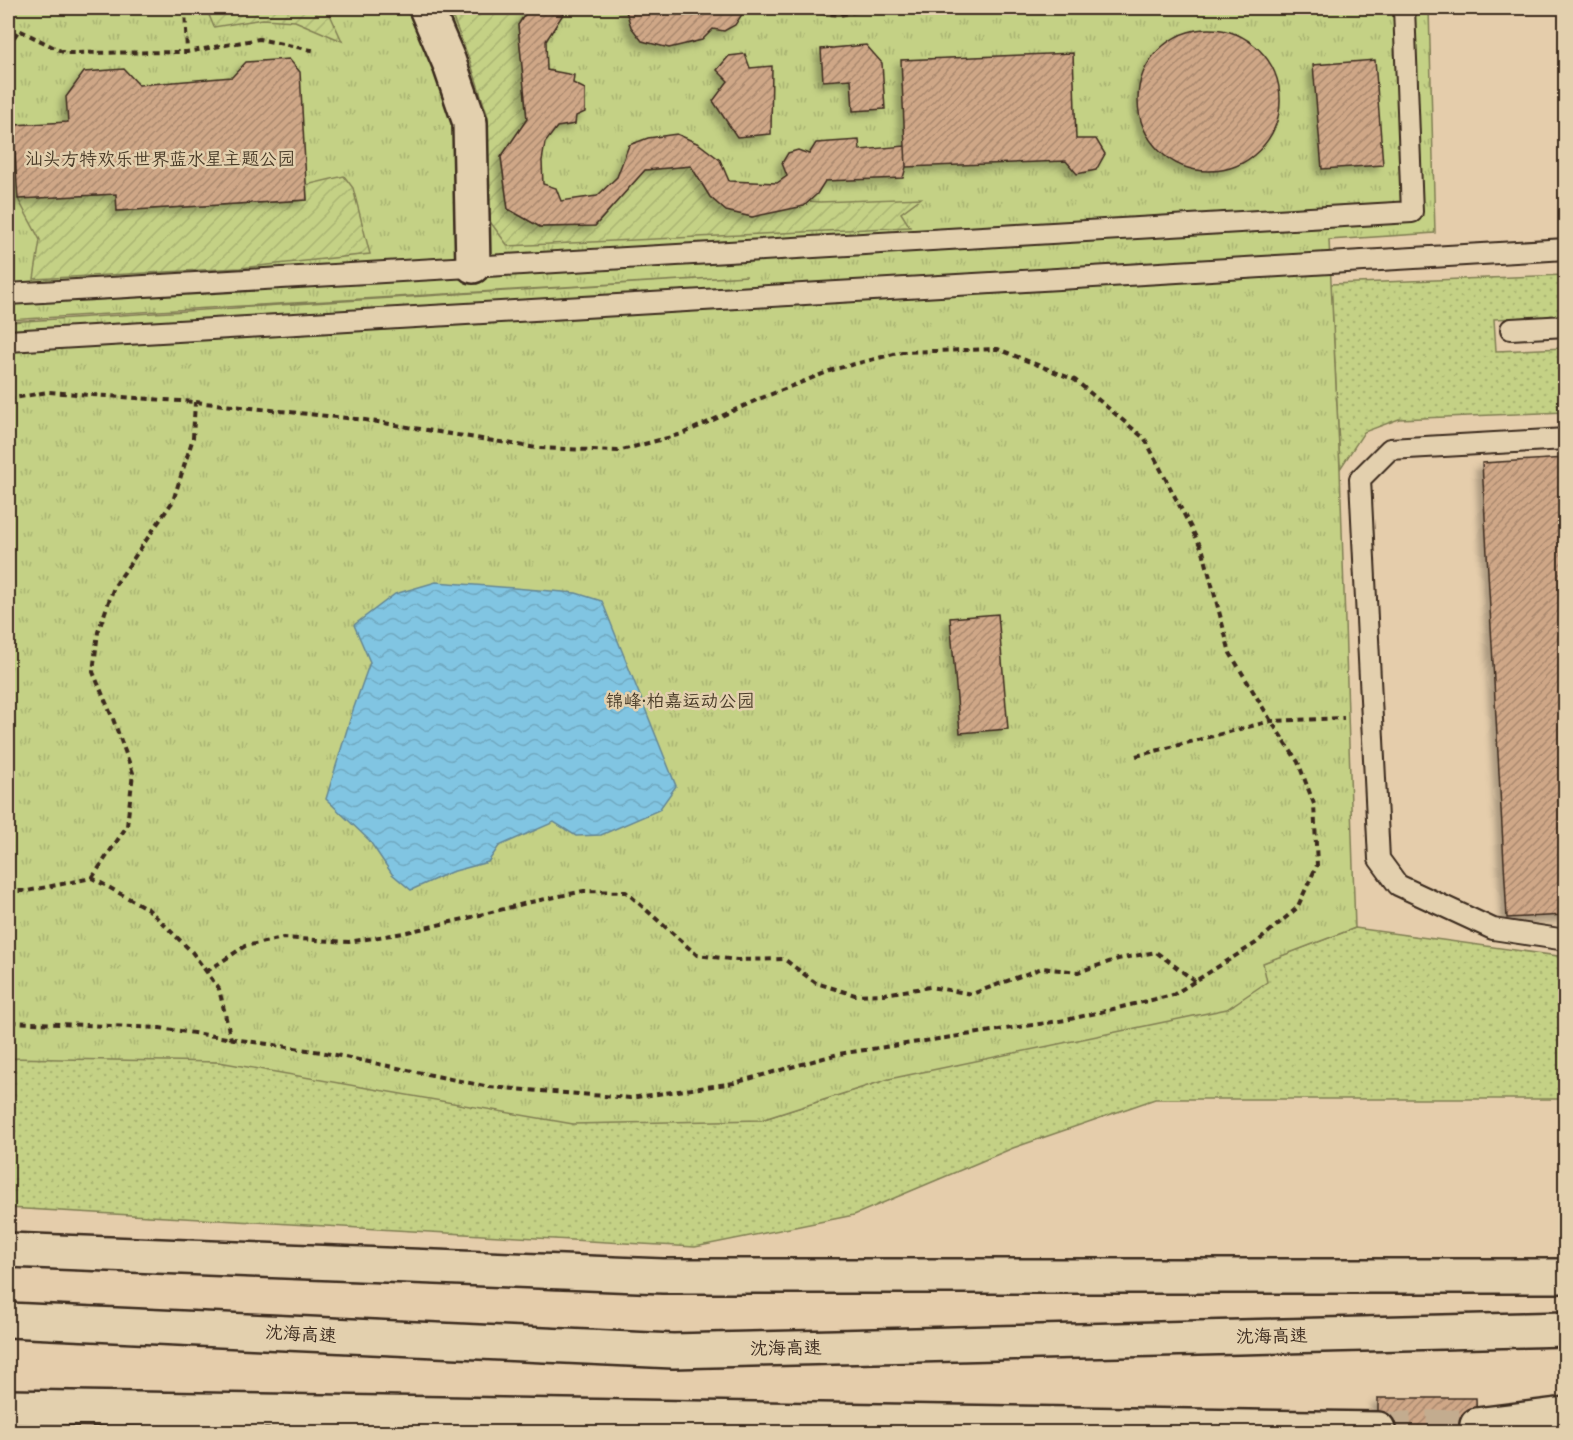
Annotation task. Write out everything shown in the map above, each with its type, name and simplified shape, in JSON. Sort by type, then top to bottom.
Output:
[{"type":"main road","points":[[426,8],[449,62],[470,123],[473,266]]},
{"type":"main road","points":[[8,1250],[663,1276],[1566,1276]]},
{"type":"main road","name":"沈海高速","points":[[8,1320],[673,1351],[1566,1329]]},
{"type":"main road","points":[[8,1407],[1378,1429]]},
{"type":"main road","points":[[1477,1425],[1566,1414]]},
{"type":"lane","points":[[8,294],[1412,212],[1404,8]]},
{"type":"lane","points":[[8,341],[1566,249]]},
{"type":"lane","points":[[1511,329],[1566,326]]},
{"type":"lane","points":[[1566,439],[1390,449],[1360,479],[1379,859],[1398,885],[1493,929],[1566,940]]},
{"type":"path","points":[[185,8],[187,52]]},
{"type":"path","points":[[789,8],[840,15],[873,8]]},
{"type":"path","points":[[900,8],[944,13],[982,8]]},
{"type":"path","points":[[8,46],[20,30],[65,53],[187,52],[259,39],[316,51]]},
{"type":"path","points":[[8,399],[48,392],[195,402],[364,420],[537,448],[618,451],[682,434],[759,399],[835,369],[902,352],[998,349],[1075,380],[1145,439],[1203,550],[1230,653],[1270,721],[1298,762],[1314,804],[1317,865],[1297,908],[1256,943],[1173,995],[1066,1020],[838,1054],[734,1083],[630,1098],[489,1087],[321,1052],[160,1028],[8,1022]]},
{"type":"path","points":[[92,878],[127,826],[133,774],[93,672],[98,632],[114,587],[172,501],[193,438],[195,402]]},
{"type":"path","points":[[1136,756],[1270,721],[1372,717]]},
{"type":"path","points":[[8,891],[27,891],[92,878],[148,909],[192,952],[219,989],[231,1039]]},
{"type":"path","points":[[206,972],[245,946],[283,938],[349,942],[403,933],[584,891],[626,892],[697,955],[737,960],[784,959],[816,983],[855,995],[884,994],[930,987],[972,994],[1042,968],[1078,972],[1118,959],[1156,952],[1195,981]]},
{"type":"green space","name":"锦峰·柏嘉运动公园","points":[[8,8],[1429,8],[1435,233],[1329,240],[1340,469],[1355,928],[1263,963],[1267,982],[1227,1009],[889,1079],[761,1120],[573,1124],[219,1062],[8,1058],[8,322],[747,276],[8,320]]},
{"type":"green space","points":[[206,8],[327,8],[342,41],[295,21],[263,19],[214,27]]},
{"type":"green space","points":[[449,8],[529,8],[518,25],[527,119],[501,158],[508,209],[540,227],[595,226],[645,170],[691,166],[710,197],[727,211],[752,217],[809,201],[921,198],[901,213],[910,227],[508,246],[488,219],[488,117],[470,61]]},
{"type":"green space","points":[[344,176],[353,188],[370,254],[240,268],[34,279],[40,240],[18,199],[116,194],[117,211],[307,200],[306,185]]},
{"type":"green space","points":[[1565,275],[1565,316],[1494,319],[1496,351],[1565,348],[1565,412],[1399,419],[1364,432],[1340,469],[1331,284]]},
{"type":"green space","points":[[1355,928],[1565,957],[1565,1099],[1155,1099],[1013,1148],[854,1215],[695,1247],[8,1208],[8,1049],[219,1062],[761,1120],[1262,963]]},
{"type":"water","points":[[436,582],[576,593],[602,601],[676,786],[659,810],[601,835],[576,836],[554,822],[499,846],[488,862],[451,872],[411,890],[392,874],[369,840],[326,799],[370,662],[354,625],[395,594]]},
{"type":"building","points":[[529,8],[567,8],[546,41],[547,70],[574,75],[573,83],[585,89],[585,112],[576,116],[575,124],[557,127],[545,143],[542,161],[543,184],[556,188],[561,201],[597,196],[617,177],[629,145],[648,138],[677,134],[699,144],[720,160],[729,181],[777,183],[787,176],[782,163],[788,153],[798,150],[809,154],[816,143],[859,140],[860,150],[905,146],[906,167],[903,178],[825,181],[817,194],[804,206],[752,217],[726,211],[710,197],[691,166],[645,170],[595,226],[540,227],[508,209],[501,157],[527,119],[518,25]]},
{"type":"building","points":[[625,8],[741,8],[743,13],[735,25],[724,31],[713,29],[702,40],[669,48],[642,41],[631,27]]},
{"type":"building","points":[[1209,29],[1236,35],[1259,50],[1274,73],[1280,100],[1274,127],[1259,150],[1236,165],[1209,171],[1182,165],[1159,150],[1144,127],[1138,100],[1144,73],[1159,50],[1182,35]]},
{"type":"building","points":[[866,45],[882,63],[885,109],[853,111],[851,79],[823,81],[821,49]]},
{"type":"building","points":[[1073,53],[1076,139],[1096,139],[1105,154],[1096,170],[1077,174],[1066,161],[906,167],[901,60]]},
{"type":"building","points":[[745,54],[750,68],[772,66],[771,134],[737,137],[713,101],[728,81],[717,70],[729,56]]},
{"type":"building","points":[[289,59],[300,72],[307,200],[117,211],[116,194],[18,199],[13,125],[68,122],[66,97],[84,72],[124,69],[139,85],[232,77],[246,62]]},
{"type":"building","points":[[1375,60],[1383,165],[1322,169],[1313,65]]},
{"type":"building","points":[[1566,458],[1566,915],[1507,918],[1482,463]]},
{"type":"building","points":[[998,614],[1008,729],[960,733],[950,618]]},
{"type":"building","points":[[1378,1398],[1476,1398],[1477,1432],[1378,1432]]},
{"type":"tunnel","points":[[1378,1429],[1477,1425]]},
{"type":"park label","name":"汕头方特欢乐世界蓝水星主题公园","points":[[160,159]]}]
